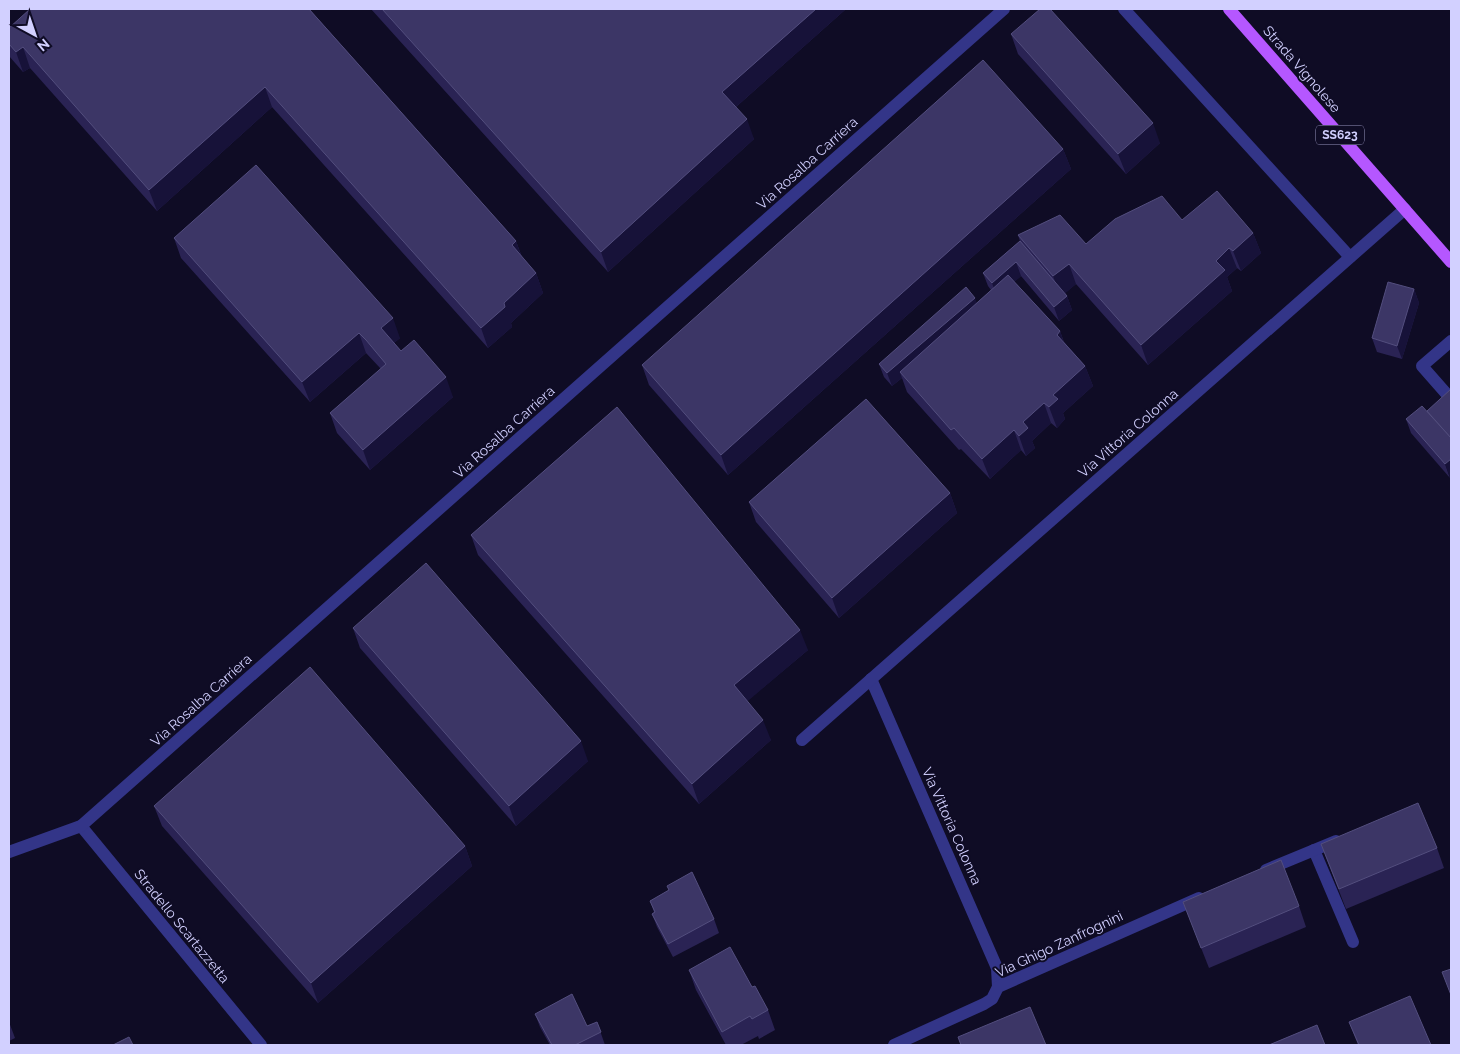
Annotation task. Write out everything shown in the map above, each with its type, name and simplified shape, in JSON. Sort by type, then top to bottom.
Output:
[{"type":"main road","name":"Strada Vignolese","points":[[1228,9],[1451,262]]},
{"type":"street","name":"Via Rosalba Carriera","points":[[9,852],[81,826],[1004,9]]},
{"type":"street","points":[[1124,9],[1350,258]]},
{"type":"street","name":"Via Vittoria Colonna","points":[[802,740],[1350,258],[1404,208]]},
{"type":"street","points":[[1450,344],[1422,366],[1451,399]]},
{"type":"street","name":"Via Vittoria Colonna","points":[[871,679],[997,968],[998,988]]},
{"type":"street","name":"Stradello Scartazzetta","points":[[81,826],[261,1045]]},
{"type":"street","points":[[1252,876],[1347,837]]},
{"type":"street","points":[[1314,850],[1353,942]]},
{"type":"street","name":"Via Ghigo Zanfrognini","points":[[894,1045],[984,1004],[992,999],[998,988],[1207,894]]},
{"type":"building","points":[[30,9],[309,9],[516,241],[512,245],[536,273],[504,303],[505,307],[481,328],[265,87],[149,190],[23,47],[16,52],[9,44],[9,28]]},
{"type":"building","points":[[382,9],[816,9],[722,92],[747,119],[601,252]]},
{"type":"building","points":[[1040,9],[1050,9],[1153,123],[1118,154],[1011,34]]},
{"type":"building","points":[[983,60],[1063,149],[721,455],[642,365]]},
{"type":"building","points":[[256,165],[393,318],[381,328],[401,351],[414,340],[446,377],[363,450],[330,413],[386,364],[366,340],[359,333],[302,382],[174,238]]},
{"type":"building","points":[[1217,191],[1253,233],[1233,251],[1229,248],[1216,261],[1225,270],[1141,345],[1069,264],[1053,276],[1018,235],[1060,215],[1086,244],[1115,219],[1162,196],[1182,220]]},
{"type":"building","points":[[1020,241],[1067,296],[1054,307],[1016,262],[992,283],[983,273]]},
{"type":"building","points":[[1008,275],[1060,331],[1057,335],[1085,366],[1053,395],[1058,399],[1049,407],[1044,403],[1023,422],[1028,428],[1019,436],[1014,430],[982,459],[954,428],[951,430],[900,372]]},
{"type":"building","points":[[1388,282],[1414,289],[1397,346],[1372,338]]},
{"type":"building","points":[[966,287],[975,298],[887,373],[879,364]]},
{"type":"building","points":[[1451,389],[1451,438],[1427,411]]},
{"type":"building","points":[[866,399],[950,493],[832,598],[749,502]]},
{"type":"building","points":[[1422,406],[1451,438],[1451,459],[1445,464],[1406,419]]},
{"type":"building","points":[[617,407],[800,630],[734,685],[763,720],[692,784],[471,535]]},
{"type":"building","points":[[426,563],[581,741],[509,806],[353,628]]},
{"type":"building","points":[[310,667],[465,846],[311,983],[154,806]]},
{"type":"building","points":[[1418,803],[1437,848],[1339,889],[1321,844]]},
{"type":"building","points":[[1281,860],[1299,906],[1201,948],[1183,902]]},
{"type":"building","points":[[692,872],[714,919],[668,944],[652,914],[655,912],[650,901],[669,890],[667,886]]},
{"type":"building","points":[[730,947],[752,987],[755,986],[768,1010],[752,1019],[750,1016],[722,1032],[689,970]]},
{"type":"building","points":[[1451,969],[1451,995],[1442,972]]},
{"type":"building","points":[[572,994],[587,1026],[597,1022],[601,1032],[575,1045],[552,1045],[535,1014]]},
{"type":"building","points":[[1410,996],[1431,1045],[1359,1045],[1349,1022]]},
{"type":"building","points":[[1030,1007],[1046,1045],[961,1045],[958,1037]]},
{"type":"building","points":[[1317,1025],[1325,1045],[1269,1045]]},
{"type":"building","points":[[129,1037],[133,1045],[113,1045]]}]
